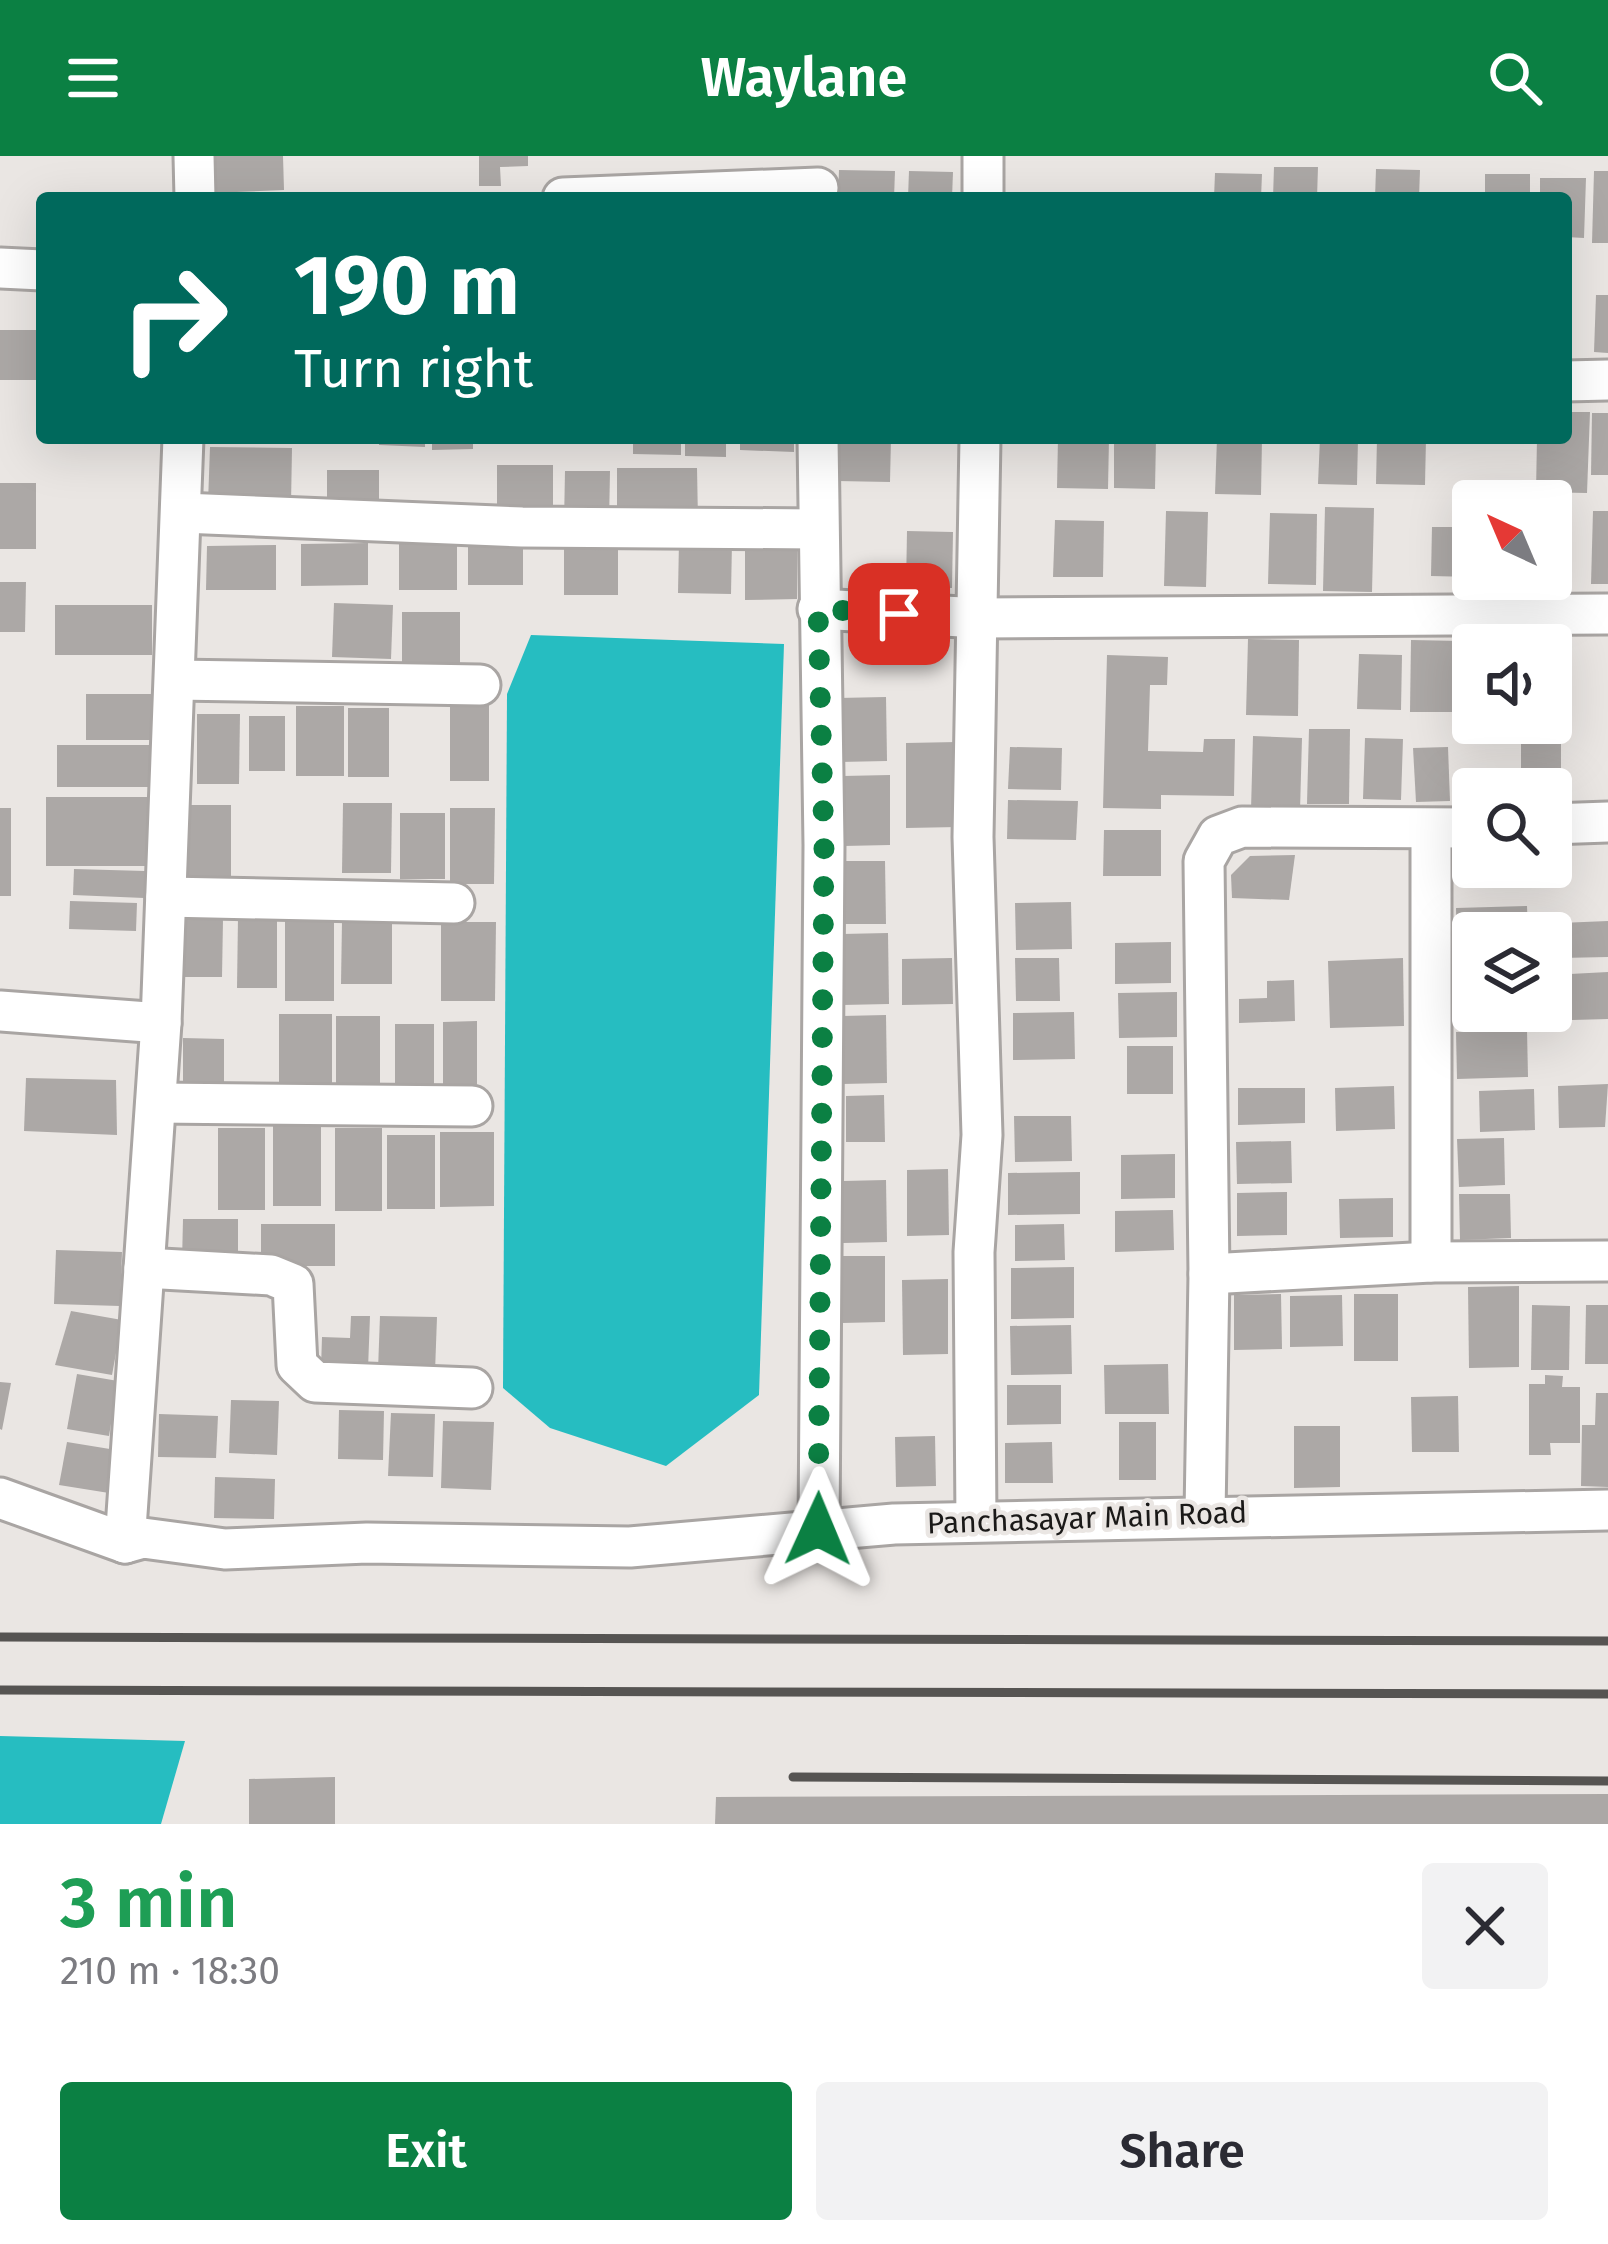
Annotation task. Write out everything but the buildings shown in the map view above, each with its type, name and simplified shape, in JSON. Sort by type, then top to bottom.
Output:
[{"type":"street","points":[[194,156],[195,192]]},
{"type":"street","points":[[983,156],[983,192]]},
{"type":"street","points":[[653,192],[818,181]]},
{"type":"street","points":[[0,268],[36,270]]},
{"type":"street","points":[[1572,381],[1608,380]]},
{"type":"street","points":[[125,1543],[156,1103],[184,444]]},
{"type":"street","points":[[818,444],[824,845],[818,1529]]},
{"type":"street","points":[[976,1521],[974,1252],[982,1135],[973,837],[980,444]]},
{"type":"street","points":[[182,513],[522,527],[818,529]]},
{"type":"street","points":[[818,609],[980,618],[1608,614]]},
{"type":"street","points":[[175,680],[480,686]]},
{"type":"street","points":[[1572,823],[1608,822]]},
{"type":"street","points":[[1204,1514],[1209,1274],[1204,861],[1218,836],[1241,826],[1452,829]]},
{"type":"street","points":[[1431,830],[1431,1262]]},
{"type":"street","points":[[166,897],[454,903]]},
{"type":"street","points":[[0,1011],[160,1023]]},
{"type":"street","points":[[156,1103],[472,1106]]},
{"type":"street","points":[[1209,1274],[1431,1262],[1608,1261]]},
{"type":"street","points":[[144,1268],[271,1275],[293,1284],[297,1365],[314,1382],[472,1388]]},
{"type":"street","name":"Panchasayar Main Road","points":[[0,1498],[125,1543],[143,1538],[225,1549],[367,1544],[631,1547],[818,1529],[976,1521],[1608,1510]]},
{"type":"water","points":[[531,635],[784,644],[759,1395],[666,1466],[550,1428],[503,1388],[507,694]]},
{"type":"water","points":[[0,1736],[185,1741],[161,1824],[0,1824]]},
{"type":"railway","points":[[0,1637],[1608,1641]]},
{"type":"railway","points":[[0,1690],[1608,1694]]},
{"type":"railway","points":[[793,1777],[1608,1781]]},
{"type":"route","points":[[818,1529],[824,845],[818,609],[899,614]]}]
